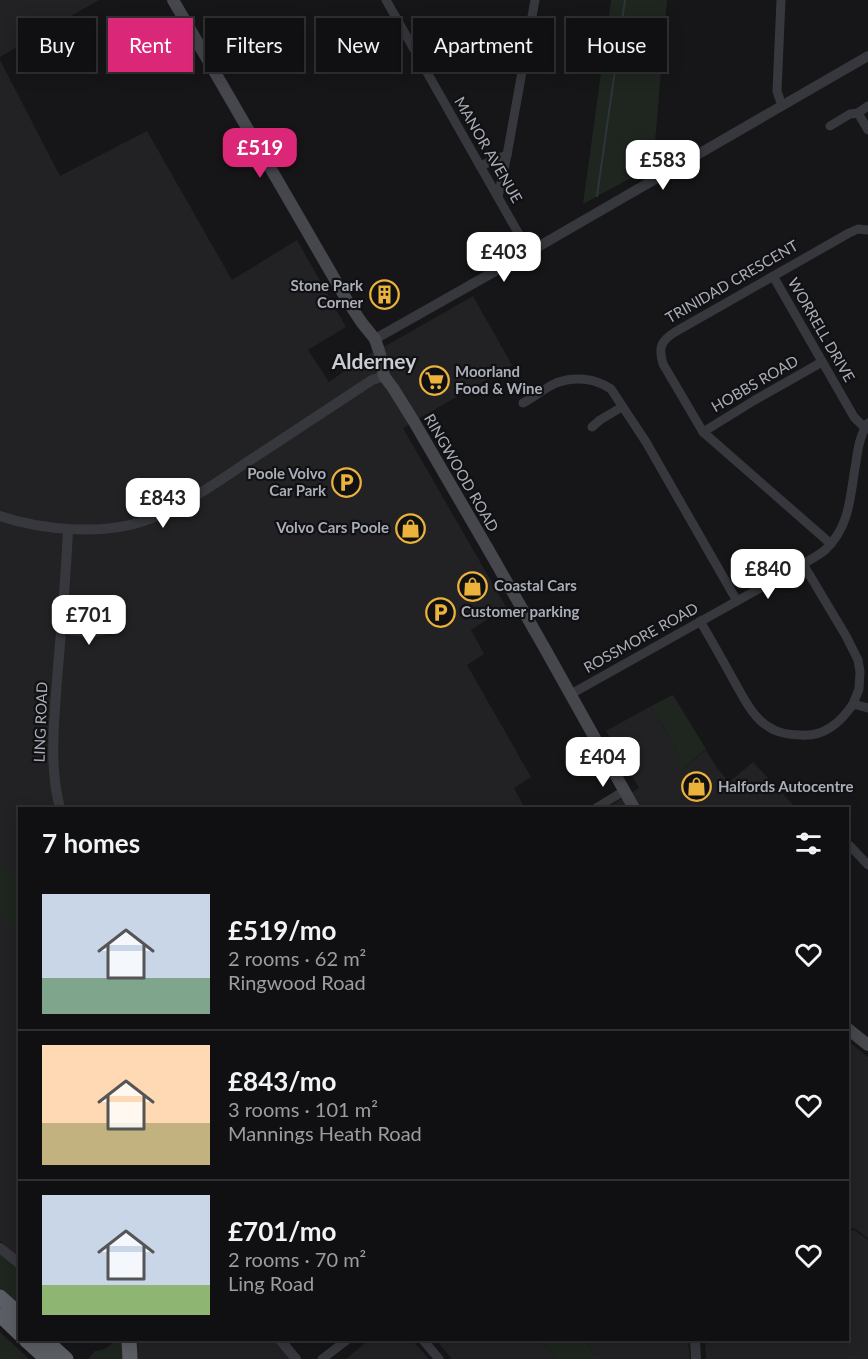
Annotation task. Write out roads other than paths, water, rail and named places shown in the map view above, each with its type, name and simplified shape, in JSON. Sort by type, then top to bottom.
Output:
[{"type":"highway","points":[[0,1297],[18,1314]]},
{"type":"highway","points":[[0,1315],[18,1332]]},
{"type":"highway","points":[[27,1341],[47,1359]]},
{"type":"highway","points":[[46,1341],[66,1359]]},
{"type":"highway","points":[[129,1341],[130,1359]]},
{"type":"main road","name":"RINGWOOD ROAD","points":[[173,0],[348,302],[375,339],[384,376],[413,420],[633,807]]},
{"type":"main road","points":[[849,1030],[868,1045]]},
{"type":"street","name":"MANOR AVENUE","points":[[386,0],[529,252]]},
{"type":"street","points":[[498,197],[535,0]]},
{"type":"street","points":[[781,0],[777,91],[782,106]]},
{"type":"street","points":[[375,339],[868,57]]},
{"type":"street","points":[[830,126],[868,106]]},
{"type":"street","points":[[858,113],[868,130]]},
{"type":"street","points":[[480,166],[507,155]]},
{"type":"street","name":"TRINIDAD CRESCENT","points":[[831,544],[703,432],[663,364],[660,351],[665,339],[675,332],[849,233],[858,229],[868,230]]},
{"type":"street","name":"WORRELL DRIVE","points":[[773,276],[854,417],[866,425]]},
{"type":"street","name":"HOBBS ROAD","points":[[703,432],[822,362]]},
{"type":"street","points":[[0,516],[44,526],[86,530],[141,522],[165,513],[372,380],[384,376]]},
{"type":"street","points":[[524,403],[556,383],[575,378],[604,384],[611,389],[646,442],[737,601]]},
{"type":"street","points":[[592,427],[622,407]]},
{"type":"street","name":"ROSSMORE ROAD","points":[[571,694],[826,549],[843,528],[848,514],[859,444],[866,425]]},
{"type":"street","name":"LING ROAD","points":[[60,807],[53,752],[68,529]]},
{"type":"street","points":[[700,621],[756,716],[774,730],[784,734],[809,736],[819,734],[838,722],[853,704],[860,688],[860,672],[858,660],[846,636],[803,564]]},
{"type":"street","points":[[61,630],[91,633],[115,628]]},
{"type":"street","points":[[853,704],[868,708]]},
{"type":"street","points":[[598,807],[624,791]]},
{"type":"street","points":[[849,847],[868,865]]},
{"type":"street","points":[[0,1248],[18,1262]]},
{"type":"street","points":[[281,1341],[296,1359]]},
{"type":"street","points":[[322,1359],[346,1341]]},
{"type":"street","points":[[424,1341],[439,1359]]},
{"type":"street","points":[[695,1341],[696,1359]]},
{"type":"waterway","points":[[597,196],[625,0]]},
{"type":"place","name":"Stone Park Corner","points":[[384,295]]},
{"type":"place","name":"Moorland Food & Wine","points":[[434,381]]},
{"type":"place","name":"Poole Volvo Car Park","points":[[347,483]]},
{"type":"place","name":"Volvo Cars Poole","points":[[410,528]]},
{"type":"place","name":"Coastal Cars","points":[[473,586]]},
{"type":"place","name":"Customer parking","points":[[440,612]]},
{"type":"place","name":"Halfords Autocentre","points":[[697,787]]},
{"type":"district","name":"Alderney","points":[[374,362]]}]
